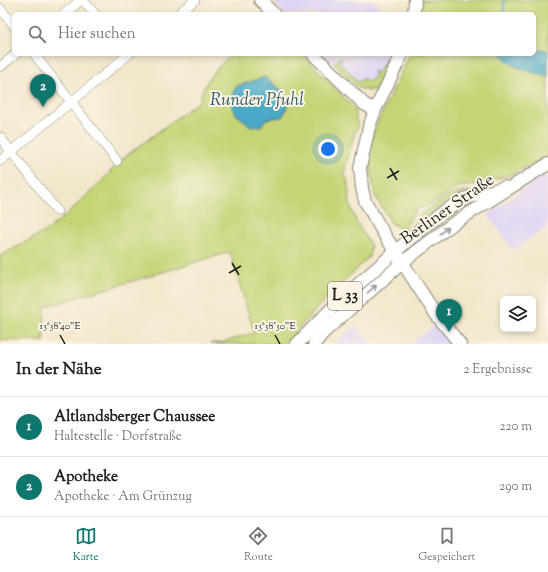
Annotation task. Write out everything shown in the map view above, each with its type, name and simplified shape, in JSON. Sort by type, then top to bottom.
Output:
[{"type":"main road","points":[[260,0],[272,12]]},
{"type":"main road","points":[[414,12],[415,0]]},
{"type":"main road","points":[[315,56],[364,104],[375,110]]},
{"type":"main road","points":[[401,56],[375,110],[365,140],[360,168],[362,188],[365,201],[395,251],[435,314],[460,344]]},
{"type":"main road","name":"Berliner Straße","points":[[403,262],[454,223],[489,202],[512,185],[548,164]]},
{"type":"main road","name":"Berliner Straße","points":[[395,251],[446,210],[467,198],[512,185]]},
{"type":"main road","name":"L 33","points":[[297,344],[338,302],[395,251]]},
{"type":"main road","name":"L 33","points":[[314,344],[324,332],[403,262]]},
{"type":"street","points":[[67,12],[82,0],[93,12]]},
{"type":"street","points":[[180,12],[195,0]]},
{"type":"street","points":[[0,8],[12,23]]},
{"type":"street","points":[[0,67],[14,56]]},
{"type":"street","points":[[36,56],[117,161]]},
{"type":"street","points":[[0,161],[126,56]]},
{"type":"street","points":[[0,137],[57,211]]},
{"type":"shaded area","points":[[272,0],[374,0],[383,12],[283,12]]},
{"type":"shaded area","points":[[325,56],[396,56],[377,88],[368,91],[359,88]]},
{"type":"shaded area","points":[[542,176],[548,177],[548,223],[545,229],[513,250],[488,215]]},
{"type":"shaded area","points":[[355,325],[374,344],[335,344],[339,340]]},
{"type":"shaded area","points":[[434,326],[450,344],[410,344],[415,340]]},
{"type":"green space","points":[[419,0],[548,0],[548,51],[536,49],[536,12],[418,12]]},
{"type":"green space","points":[[231,56],[304,56],[354,108],[358,128],[355,132],[344,174],[347,181],[349,201],[352,210],[359,226],[371,246],[369,257],[318,307],[285,344],[211,344],[220,343],[254,333],[230,252],[45,307],[44,341],[0,340],[0,256],[46,231],[66,215],[101,182],[122,159],[199,101],[208,80],[222,63]],"holes":[[[265,77],[284,92],[272,118],[266,119],[262,122],[238,86]]]},
{"type":"green space","points":[[387,56],[396,56],[377,88],[368,91],[359,88],[334,64],[340,57],[342,58],[339,62],[359,82],[362,79],[370,81],[375,76],[373,73],[374,71],[377,73]]},
{"type":"green space","points":[[409,56],[503,56],[507,61],[548,77],[548,157],[511,175],[473,185],[458,187],[425,207],[417,208],[404,230],[392,224],[375,196],[371,171],[370,150],[374,130]]},
{"type":"green space","points":[[470,191],[446,202],[411,230],[417,217],[444,198],[456,193]]},
{"type":"water","points":[[536,49],[548,51],[548,77],[516,67],[503,56],[536,56]]},
{"type":"water","name":"Runder Pfuhl","points":[[265,77],[284,94],[287,104],[286,110],[282,117],[266,119],[261,126],[251,126],[237,115],[232,108],[232,94],[237,86]]},
{"type":"waterway","points":[[504,0],[504,12]]},
{"type":"place","name":"Apotheke","points":[[43,107]]},
{"type":"place","name":"Altlandsberger Chaussee","points":[[449,332]]}]
